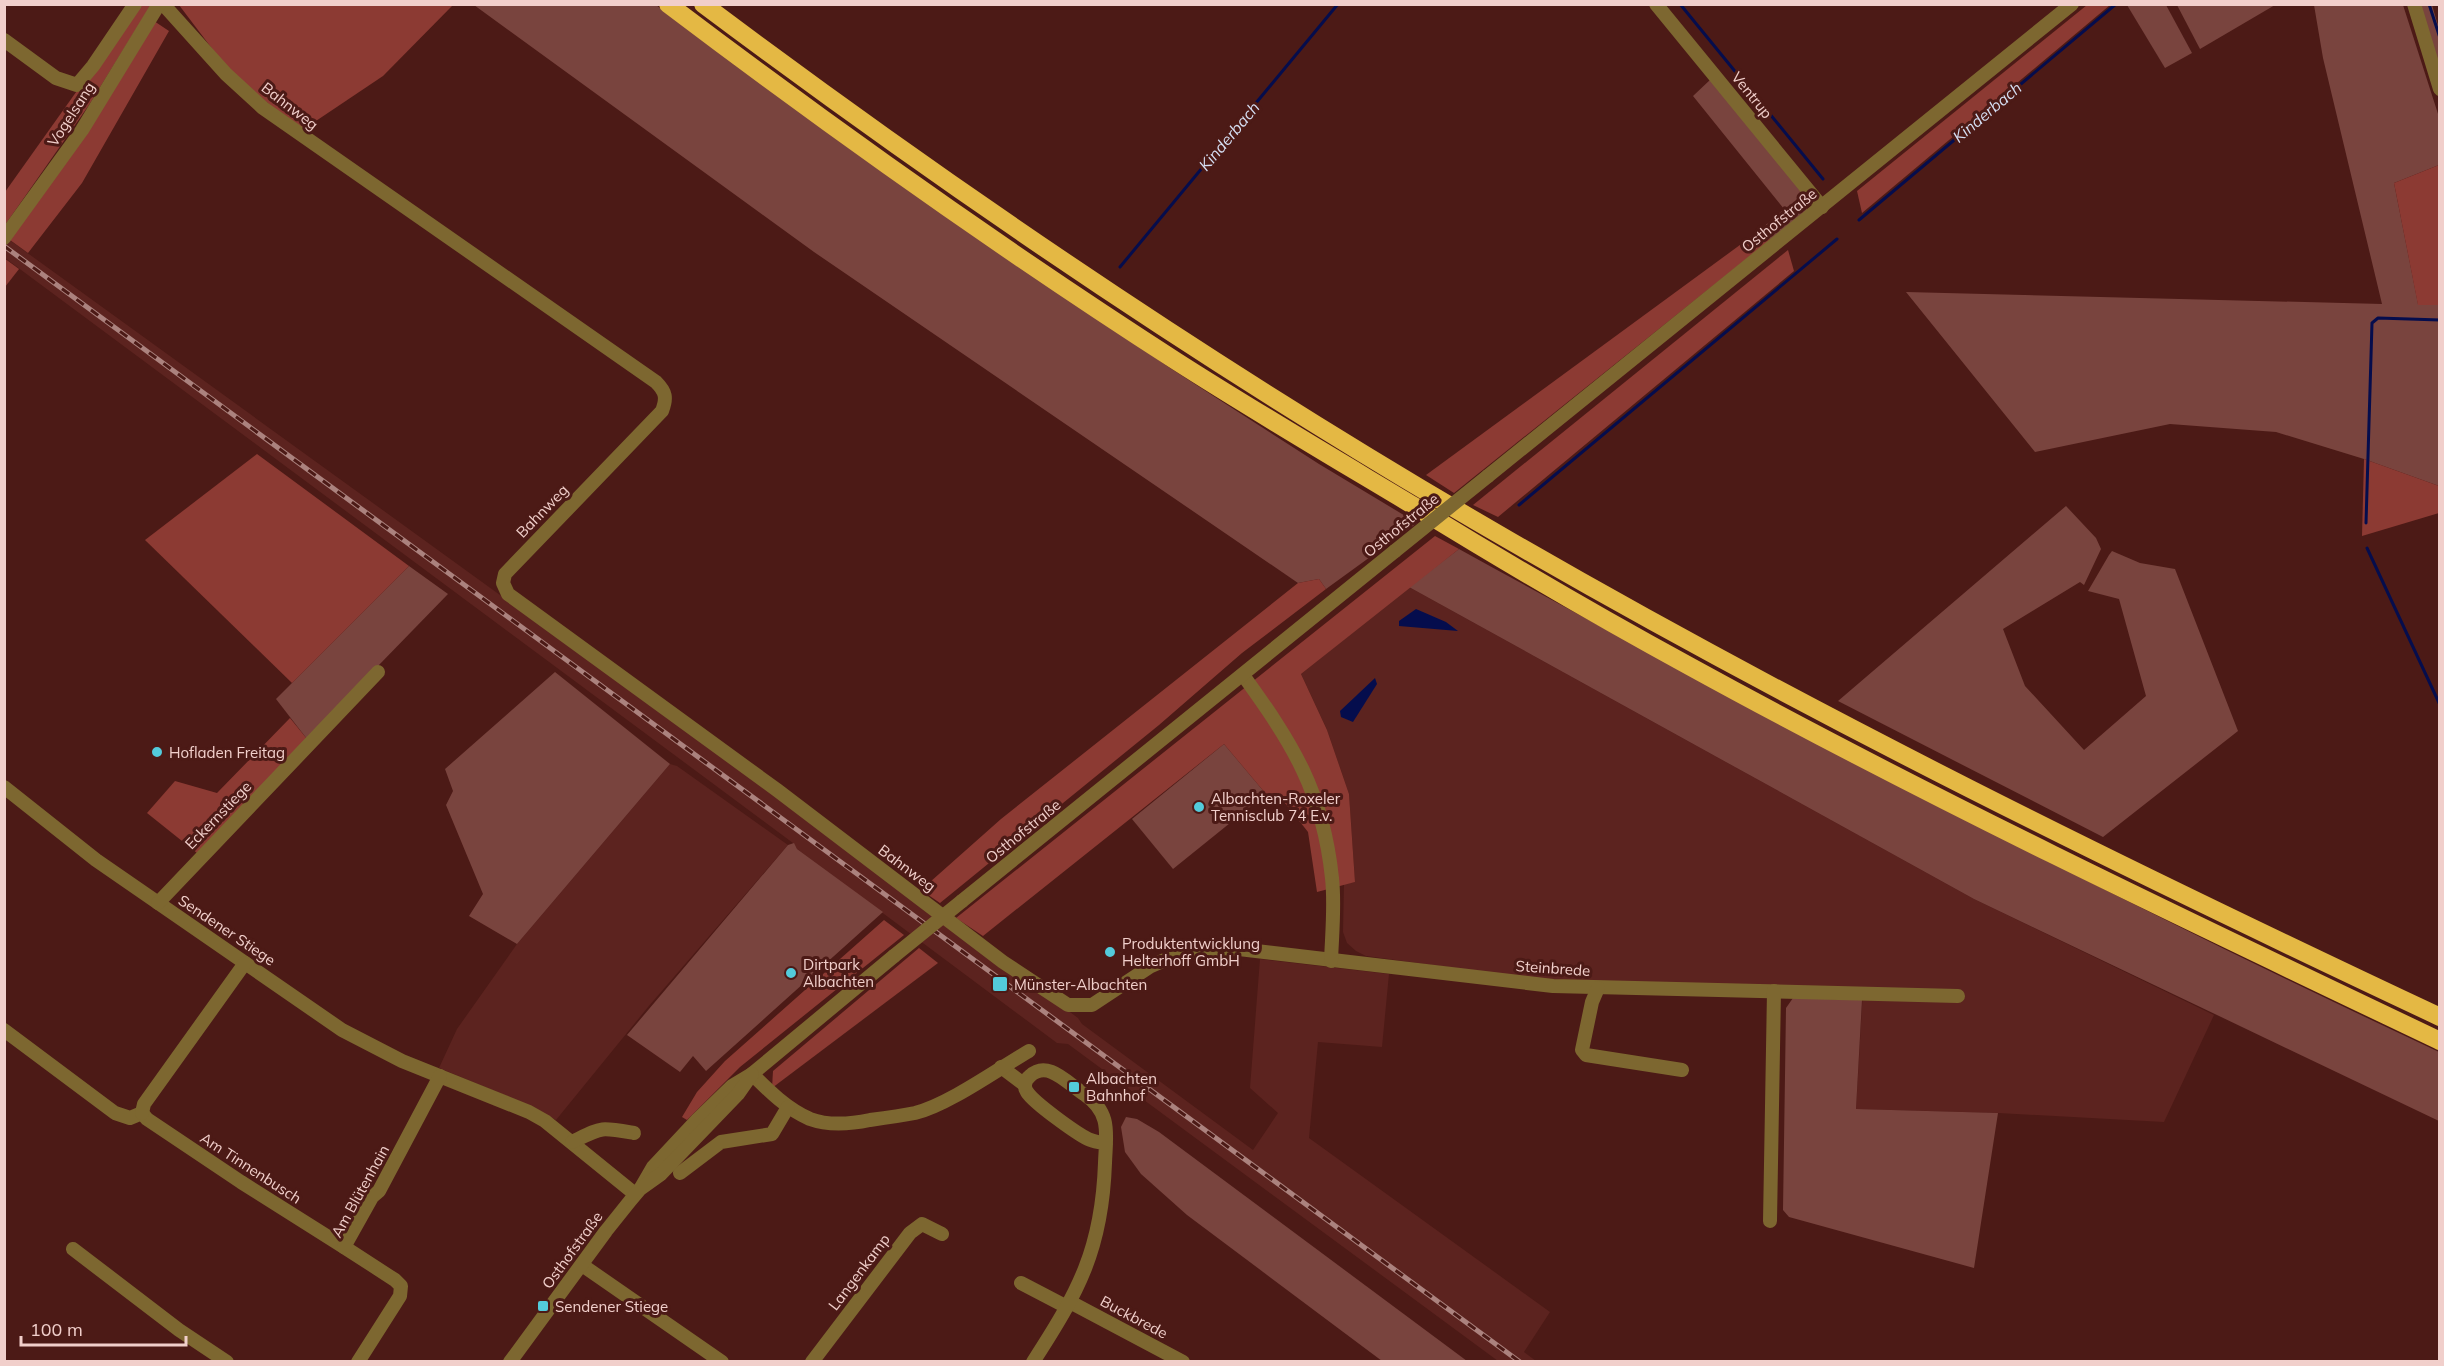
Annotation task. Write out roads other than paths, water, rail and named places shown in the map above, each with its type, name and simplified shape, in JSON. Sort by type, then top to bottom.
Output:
[{"type":"highway","points":[[668,4],[808,109],[1051,278],[1215,386],[1499,559],[1690,667],[1851,753],[2012,834],[2439,1041]]},
{"type":"highway","points":[[703,4],[819,91],[1043,248],[1186,343],[1336,437],[1509,540],[1699,648],[1882,745],[2030,820],[2439,1017]]},
{"type":"street","points":[[4,40],[56,78],[77,85],[93,66],[135,4]]},
{"type":"street","name":"Vogelsang","points":[[4,238],[82,130],[161,4]]},
{"type":"street","name":"Bahnweg","points":[[161,4],[226,74],[263,108],[656,382],[663,390],[666,400],[662,411],[505,574],[503,583],[508,594],[777,790],[1003,962],[1068,1005],[1092,1005]]},
{"type":"street","name":"Ventrup","points":[[1656,4],[1822,207]]},
{"type":"street","name":"Osthofstraße","points":[[510,1362],[606,1230],[638,1192],[661,1174],[738,1094],[752,1074],[894,956],[2072,4]]},
{"type":"street","points":[[2414,4],[2439,89]]},
{"type":"street","name":"Eckernstiege","points":[[158,903],[378,672]]},
{"type":"street","points":[[1243,675],[1282,729],[1304,770],[1319,809],[1332,880],[1331,961]]},
{"type":"street","name":"Sendener Stiege","points":[[4,788],[80,848],[342,1030],[402,1061],[529,1112],[545,1121],[638,1192]]},
{"type":"street","name":"Steinbrede","points":[[1092,1005],[1159,962],[1201,950],[1239,949],[1553,986],[1958,996]]},
{"type":"street","points":[[4,1030],[115,1113],[130,1118],[142,1113],[144,1104],[245,963]]},
{"type":"street","points":[[1598,987],[1592,1002],[1582,1050],[1586,1055],[1682,1070]]},
{"type":"street","points":[[1770,1221],[1774,991]]},
{"type":"street","points":[[752,1074],[788,1107],[813,1120],[855,1123],[917,1113],[1029,1051]]},
{"type":"street","points":[[1001,1067],[1025,1085],[1033,1099],[1079,1134],[1106,1144]]},
{"type":"street","points":[[1025,1085],[1027,1079],[1038,1070],[1049,1070],[1093,1100],[1102,1112],[1106,1128],[1104,1188],[1092,1253],[1069,1305],[1033,1362]]},
{"type":"street","name":"Am Blütenhain","points":[[358,1362],[400,1296],[401,1286],[344,1247],[372,1197],[379,1191],[440,1076]]},
{"type":"street","points":[[680,1173],[721,1142],[772,1134],[788,1107]]},
{"type":"street","name":"Am Tinnenbusch","points":[[142,1113],[147,1119],[241,1182],[344,1247]]},
{"type":"street","points":[[572,1142],[603,1128],[634,1133]]},
{"type":"street","name":"Langenkamp","points":[[812,1362],[918,1225],[926,1225],[942,1234]]},
{"type":"street","points":[[74,1249],[178,1330],[226,1362]]},
{"type":"street","points":[[582,1265],[722,1362]]},
{"type":"street","points":[[1021,1282],[1069,1305]]},
{"type":"street","name":"Buckbrede","points":[[1069,1305],[1183,1362]]},
{"type":"waterway","name":"Kinderbach","points":[[1120,267],[1338,4]]},
{"type":"waterway","name":"Kinderbach","points":[[1680,4],[1823,179]]},
{"type":"waterway","name":"Kinderbach","points":[[1859,220],[2116,4]]},
{"type":"waterway","points":[[2429,4],[2440,38]]},
{"type":"waterway","points":[[1519,505],[1837,239]]},
{"type":"waterway","points":[[2366,523],[2372,323],[2378,318],[2440,320]]},
{"type":"waterway","points":[[2367,548],[2440,705]]},
{"type":"railway","points":[[4,246],[1520,1362]]},
{"type":"place","name":"Hofladen Freitag","points":[[157,752]]},
{"type":"place","name":"Albachten-Roxeler Tennisclub 74 E.v.","points":[[1199,807]]},
{"type":"place","name":"Produktentwicklung Helterhoff GmbH","points":[[1110,952]]},
{"type":"place","name":"Dirtpark Albachten","points":[[791,973]]},
{"type":"place","name":"Münster-Albachten","points":[[1000,984]]},
{"type":"place","name":"Albachten Bahnhof","points":[[1074,1087]]},
{"type":"place","name":"Sendener Stiege","points":[[543,1306]]}]
